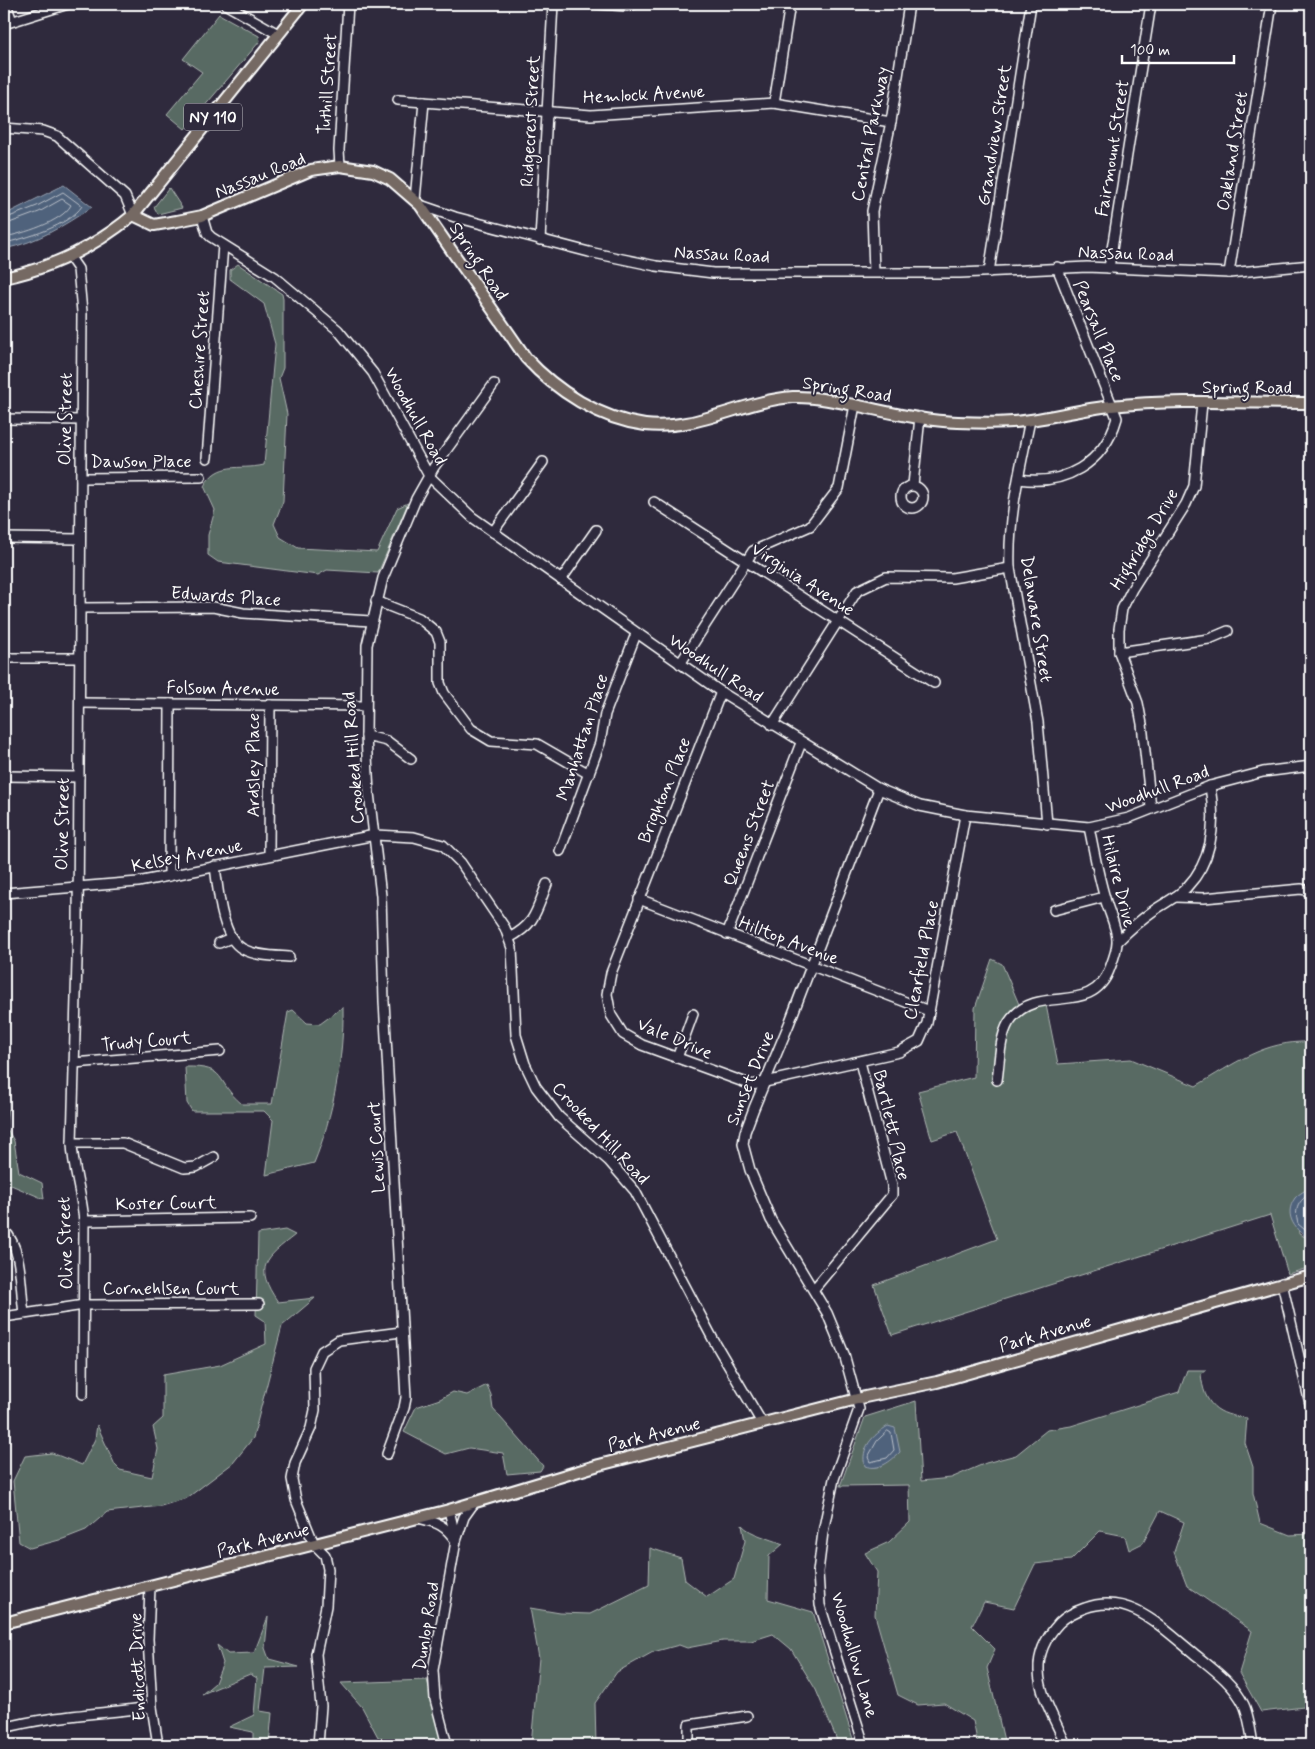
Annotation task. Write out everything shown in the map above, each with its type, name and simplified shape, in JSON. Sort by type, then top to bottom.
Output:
[{"type":"main road","name":"NY 110","points":[[4,278],[22,274],[69,256],[119,227],[133,215],[303,4]]},
{"type":"main road","name":"Nassau Road","points":[[133,215],[154,225],[202,216],[299,174],[325,167],[340,166],[374,170],[390,178],[417,202]]},
{"type":"main road","name":"Spring Road","points":[[417,202],[526,358],[553,384],[607,414],[627,421],[662,426],[700,421],[764,401],[793,397],[822,399],[956,422],[1030,420],[1112,406],[1202,403],[1311,403]]},
{"type":"main road","name":"Park Avenue","points":[[4,1623],[450,1510],[599,1465],[857,1399],[937,1382],[1282,1282],[1311,1276]]},
{"type":"street","points":[[6,4],[8,23],[68,4]]},
{"type":"street","points":[[225,4],[278,34]]},
{"type":"street","name":"Tuthill Street","points":[[340,166],[338,151],[348,4]]},
{"type":"street","name":"Ridgecrest Street","points":[[540,240],[553,4]]},
{"type":"street","points":[[598,4],[627,6],[634,4]]},
{"type":"street","points":[[774,103],[790,4]]},
{"type":"street","name":"Central Parkway","points":[[874,272],[872,211],[891,122],[909,4]]},
{"type":"street","name":"Grandview Street","points":[[989,272],[1031,4]]},
{"type":"street","name":"Fairmount Street","points":[[1110,268],[1151,4]]},
{"type":"street","name":"Oakland Street","points":[[1229,273],[1272,4]]},
{"type":"street","name":"Hemlock Avenue","points":[[398,100],[591,115],[774,103],[891,122]]},
{"type":"street","points":[[417,202],[424,102]]},
{"type":"street","points":[[4,128],[43,131],[57,136],[125,196],[133,215]]},
{"type":"street","name":"Nassau Road","points":[[417,202],[455,218],[540,240],[637,262],[694,272],[989,272],[1057,267],[1229,273],[1311,265]]},
{"type":"street","name":"Woodhull Road","points":[[202,216],[207,233],[267,272],[324,316],[362,356],[374,373],[428,476],[458,505],[560,580],[721,692],[800,743],[880,790],[920,806],[965,815],[1088,827],[1106,825],[1129,818],[1210,786],[1263,772],[1311,766]]},
{"type":"street","name":"Cheshire Street","points":[[207,458],[223,245]]},
{"type":"street","name":"Olive Street","points":[[69,256],[78,268],[81,283],[80,703],[72,1143],[74,1167],[82,1196],[84,1221],[83,1394]]},
{"type":"street","name":"Pearsall Place","points":[[1057,267],[1112,406]]},
{"type":"street","name":"Crooked Hill Road","points":[[494,384],[428,476],[416,499],[392,556],[376,601],[367,645],[365,706],[369,793],[375,835],[400,835],[424,839],[443,845],[454,853],[499,919],[509,938],[513,958],[516,1035],[525,1064],[536,1086],[559,1117],[609,1161],[635,1191],[714,1341],[762,1423]]},
{"type":"street","name":"Highridge Drive","points":[[1151,808],[1138,703],[1119,652],[1119,629],[1122,609],[1194,486],[1202,403]]},
{"type":"street","points":[[680,664],[745,560],[753,551],[810,526],[838,488],[855,405]]},
{"type":"street","points":[[1019,479],[1046,481],[1063,478],[1079,471],[1100,452],[1108,441],[1117,418],[1112,406]]},
{"type":"street","points":[[913,485],[920,417]]},
{"type":"street","points":[[4,419],[82,420]]},
{"type":"street","name":"Delaware Street","points":[[1030,420],[1010,525],[1010,568],[1038,722],[1047,824]]},
{"type":"street","points":[[493,532],[543,462]]},
{"type":"street","name":"Dawson Place","points":[[81,478],[201,477]]},
{"type":"street","name":"Virginia Avenue","points":[[654,502],[934,683]]},
{"type":"street","points":[[560,580],[596,530]]},
{"type":"street","points":[[4,538],[79,539]]},
{"type":"street","points":[[772,725],[857,591],[886,577],[952,578],[1010,568]]},
{"type":"street","points":[[376,601],[419,618],[436,632],[440,642],[440,683],[444,693],[471,729],[491,741],[537,744],[589,774]]},
{"type":"street","name":"Edwards Place","points":[[80,608],[213,607],[243,613],[371,621]]},
{"type":"street","points":[[1119,652],[1209,639],[1228,631]]},
{"type":"street","name":"Manhattan Place","points":[[560,851],[600,742],[604,714],[636,634]]},
{"type":"street","points":[[4,658],[80,658]]},
{"type":"street","name":"Brighton Place","points":[[639,899],[721,692]]},
{"type":"street","name":"Folsom Avenue","points":[[80,703],[365,706]]},
{"type":"street","points":[[170,704],[170,876]]},
{"type":"street","name":"Ardsley Place","points":[[269,855],[270,705]]},
{"type":"street","points":[[366,736],[373,736],[387,741],[411,760]]},
{"type":"street","name":"Queens Street","points":[[727,934],[800,743]]},
{"type":"street","points":[[4,776],[79,776]]},
{"type":"street","points":[[1118,941],[1133,926],[1187,887],[1208,853],[1213,832],[1214,814],[1210,786]]},
{"type":"street","name":"Sunset Drive","points":[[857,1399],[844,1354],[814,1289],[771,1220],[745,1156],[743,1144],[745,1132],[880,790]]},
{"type":"street","name":"Clearfield Place","points":[[765,1082],[860,1062],[910,1047],[919,1041],[924,1032],[929,1011],[965,815]]},
{"type":"street","name":"Hilaire Drive","points":[[997,1080],[1004,1034],[1011,1019],[1021,1009],[1033,1002],[1079,998],[1094,992],[1106,978],[1118,941],[1104,897],[1088,827]]},
{"type":"street","name":"Kelsey Avenue","points":[[4,893],[138,882],[375,835]]},
{"type":"street","name":"Lewis Court","points":[[375,835],[381,896],[384,1001],[406,1398],[386,1454]]},
{"type":"street","points":[[215,866],[223,916],[230,938],[242,949],[289,957]]},
{"type":"street","points":[[509,938],[525,930],[532,922],[547,884]]},
{"type":"street","points":[[1175,897],[1204,898],[1301,889],[1311,891]]},
{"type":"street","points":[[1054,910],[1104,897]]},
{"type":"street","name":"Hilltop Avenue","points":[[639,899],[929,1011]]},
{"type":"street","name":"Vale Drive","points":[[639,899],[610,973],[607,994],[611,1015],[623,1034],[642,1045],[752,1085],[765,1082]]},
{"type":"street","points":[[219,943],[230,938]]},
{"type":"street","points":[[677,1058],[693,1014]]},
{"type":"street","name":"Trudy Court","points":[[74,1063],[220,1052]]},
{"type":"street","name":"Bartlett Place","points":[[814,1289],[892,1195],[892,1185],[860,1062]]},
{"type":"street","points":[[72,1143],[123,1143],[184,1168],[196,1167],[214,1157]]},
{"type":"street","name":"Koster Court","points":[[84,1221],[250,1218]]},
{"type":"street","points":[[4,1230],[13,1242],[16,1254],[24,1313]]},
{"type":"street","points":[[1282,1282],[1311,1408]]},
{"type":"street","name":"Cornehlsen Court","points":[[4,1317],[84,1306],[258,1304]]},
{"type":"street","points":[[318,1745],[321,1706],[316,1654],[329,1584],[325,1554],[314,1544],[296,1500],[292,1479],[295,1463],[311,1428],[315,1410],[314,1368],[322,1350],[339,1340],[401,1332]]},
{"type":"street","name":"Woodhollow Lane","points":[[857,1399],[859,1409],[857,1418],[834,1479],[823,1532],[818,1572],[820,1606],[864,1745]]},
{"type":"street","name":"Dunlop Road","points":[[447,1745],[435,1699],[433,1670],[456,1541],[464,1518],[474,1503]]},
{"type":"street","name":"Dunlop Road","points":[[450,1510],[456,1541]]},
{"type":"street","points":[[418,1518],[447,1528],[456,1541]]},
{"type":"street","name":"Endicott Drive","points":[[150,1587],[148,1639],[152,1707],[158,1745]]},
{"type":"street","points":[[1066,1745],[1041,1688],[1039,1670],[1042,1650],[1051,1632],[1077,1610],[1095,1604],[1115,1604],[1132,1608],[1149,1617],[1229,1684],[1244,1705],[1253,1745]]},
{"type":"street","points":[[4,1728],[38,1719],[152,1707]]},
{"type":"street","points":[[689,1745],[689,1725],[747,1716]]},
{"type":"green space","points":[[219,14],[259,36],[260,41],[185,129],[167,114],[202,72],[183,59]]},
{"type":"green space","points":[[169,188],[182,208],[158,214],[154,207]]},
{"type":"green space","points":[[238,264],[282,294],[283,299],[283,368],[279,378],[287,414],[283,501],[274,524],[280,537],[298,548],[377,552],[397,508],[408,503],[378,573],[327,570],[318,575],[218,562],[208,555],[208,535],[215,510],[204,486],[210,478],[223,470],[264,465],[275,344],[264,304],[230,279],[230,270]]},
{"type":"green space","points":[[992,959],[1002,964],[1021,1009],[1046,1005],[1058,1064],[1131,1059],[1196,1086],[1264,1049],[1294,1042],[1311,1042],[1311,1186],[1295,1198],[1299,1234],[1311,1240],[1311,1267],[1288,1274],[1270,1215],[892,1335],[874,1285],[997,1239],[957,1132],[932,1140],[918,1091],[974,1077],[975,1008]]},
{"type":"green space","points":[[343,1007],[342,1046],[336,1086],[327,1126],[314,1163],[266,1175],[273,1120],[264,1111],[192,1111],[187,1103],[185,1067],[199,1067],[215,1072],[233,1096],[242,1104],[272,1104],[288,1012],[293,1010],[307,1023],[320,1024]]},
{"type":"green space","points":[[8,1099],[6,1127],[14,1141],[19,1172],[42,1183],[44,1199],[4,1182],[4,1117]]},
{"type":"green space","points":[[285,1230],[295,1235],[270,1257],[266,1264],[266,1280],[270,1290],[278,1302],[315,1298],[282,1326],[253,1438],[233,1463],[187,1498],[161,1506],[107,1512],[86,1530],[63,1539],[30,1548],[19,1542],[13,1481],[25,1456],[52,1453],[82,1465],[95,1439],[97,1425],[115,1465],[120,1470],[152,1477],[158,1449],[153,1427],[163,1418],[163,1375],[220,1365],[266,1344],[265,1321],[256,1315],[258,1234]]},
{"type":"green space","points":[[1187,1370],[1206,1370],[1201,1374],[1205,1394],[1209,1401],[1220,1411],[1237,1417],[1247,1418],[1245,1443],[1253,1467],[1253,1493],[1260,1523],[1290,1535],[1311,1534],[1311,1710],[1304,1707],[1261,1712],[1239,1673],[1252,1631],[1187,1586],[1174,1552],[1184,1522],[1160,1511],[1143,1543],[1129,1550],[1125,1536],[1100,1531],[1071,1560],[1035,1564],[1014,1608],[984,1602],[972,1626],[995,1649],[987,1668],[1005,1745],[978,1745],[973,1721],[944,1703],[918,1705],[898,1695],[875,1615],[877,1572],[865,1553],[889,1542],[910,1522],[909,1485],[840,1486],[865,1417],[916,1401],[921,1481],[951,1478],[986,1463],[1016,1455],[1047,1430],[1071,1426],[1179,1392]]},
{"type":"green space","points":[[487,1385],[493,1409],[543,1466],[540,1471],[507,1474],[503,1453],[469,1448],[446,1454],[404,1432],[416,1407],[440,1399],[453,1392],[467,1395]]},
{"type":"green space","points":[[742,1525],[756,1534],[783,1544],[769,1556],[768,1599],[813,1612],[855,1745],[839,1745],[816,1690],[791,1649],[773,1634],[751,1641],[723,1641],[687,1648],[679,1645],[653,1652],[617,1672],[595,1703],[596,1745],[531,1745],[539,1658],[530,1608],[560,1613],[590,1614],[649,1585],[650,1548],[681,1558],[685,1580],[707,1597],[734,1579],[745,1541]]},
{"type":"green space","points":[[268,1617],[265,1648],[269,1659],[299,1667],[265,1668],[260,1711],[272,1713],[269,1745],[253,1745],[253,1732],[229,1727],[254,1715],[257,1678],[250,1674],[202,1694],[215,1683],[223,1663],[217,1645],[228,1654],[254,1653]]},
{"type":"green space","points":[[427,1680],[444,1745],[396,1745],[378,1737],[362,1707],[341,1683]]},
{"type":"water","points":[[64,185],[92,207],[39,238],[4,249],[4,215]]},
{"type":"water","points":[[1311,1186],[1311,1240],[1296,1228],[1290,1211],[1295,1198]]},
{"type":"water","points":[[888,1426],[895,1428],[900,1452],[880,1466],[865,1466],[864,1453],[866,1448],[877,1434]]}]
